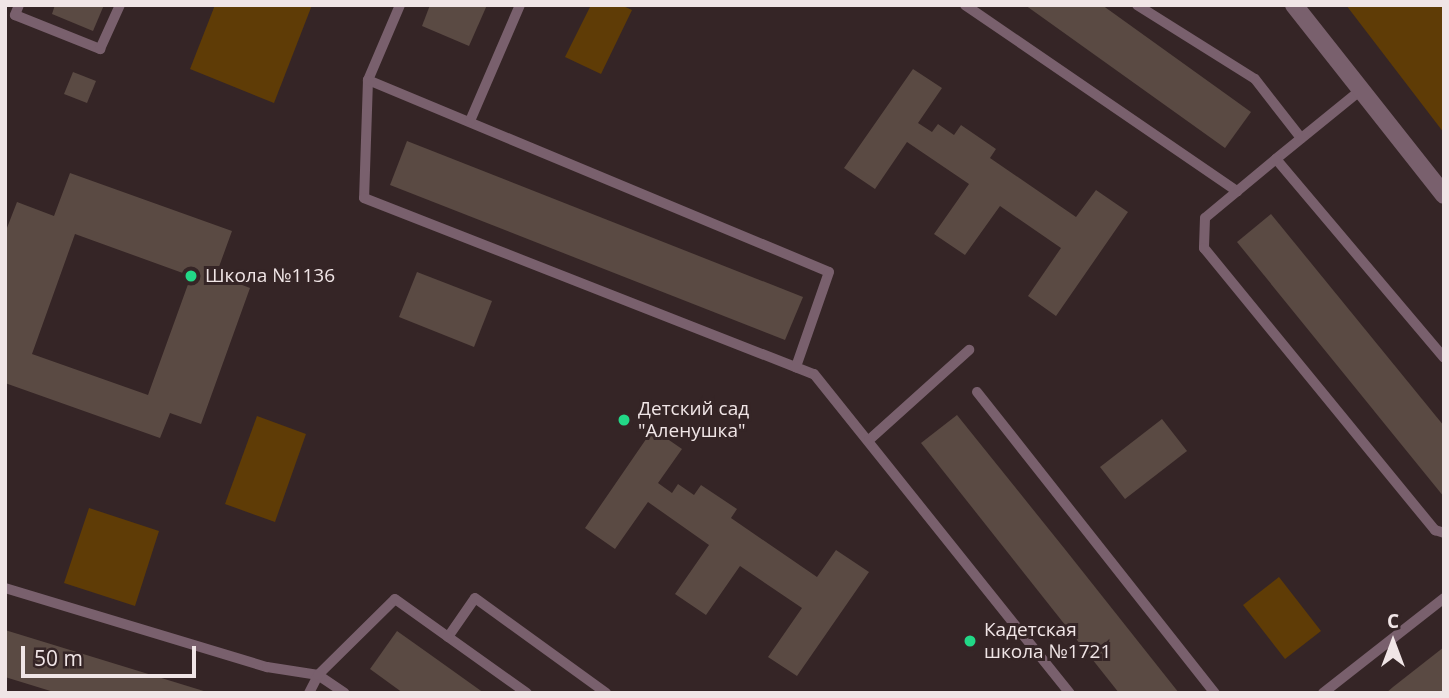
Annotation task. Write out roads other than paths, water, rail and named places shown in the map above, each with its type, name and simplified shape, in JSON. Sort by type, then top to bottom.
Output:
[{"type":"street","points":[[1294,5],[1444,195]]},
{"type":"lane","points":[[19,5],[15,15],[100,50],[120,5]]},
{"type":"lane","points":[[400,5],[368,79],[365,198],[814,374],[1070,693]]},
{"type":"lane","points":[[470,121],[520,5]]},
{"type":"lane","points":[[965,5],[1237,191]]},
{"type":"lane","points":[[1137,5],[1255,79],[1301,138]]},
{"type":"lane","points":[[368,79],[829,272],[796,367]]},
{"type":"lane","points":[[1362,89],[1205,218],[1204,248],[1428,522],[1444,533]]},
{"type":"lane","points":[[1276,159],[1444,358]]},
{"type":"lane","points":[[869,440],[969,350]]},
{"type":"lane","points":[[977,392],[1215,693]]},
{"type":"lane","points":[[5,588],[267,667],[318,675],[345,693]]},
{"type":"lane","points":[[448,637],[475,598],[606,693]]},
{"type":"lane","points":[[1323,693],[1444,598]]},
{"type":"lane","points":[[309,693],[318,675],[396,599],[527,693]]},
{"type":"place","name":"Школа №1136","points":[[191,276]]},
{"type":"place","name":"Детский сад \"Аленушка\"","points":[[624,420]]},
{"type":"place","name":"Кадетская школа №1721","points":[[970,641]]}]
